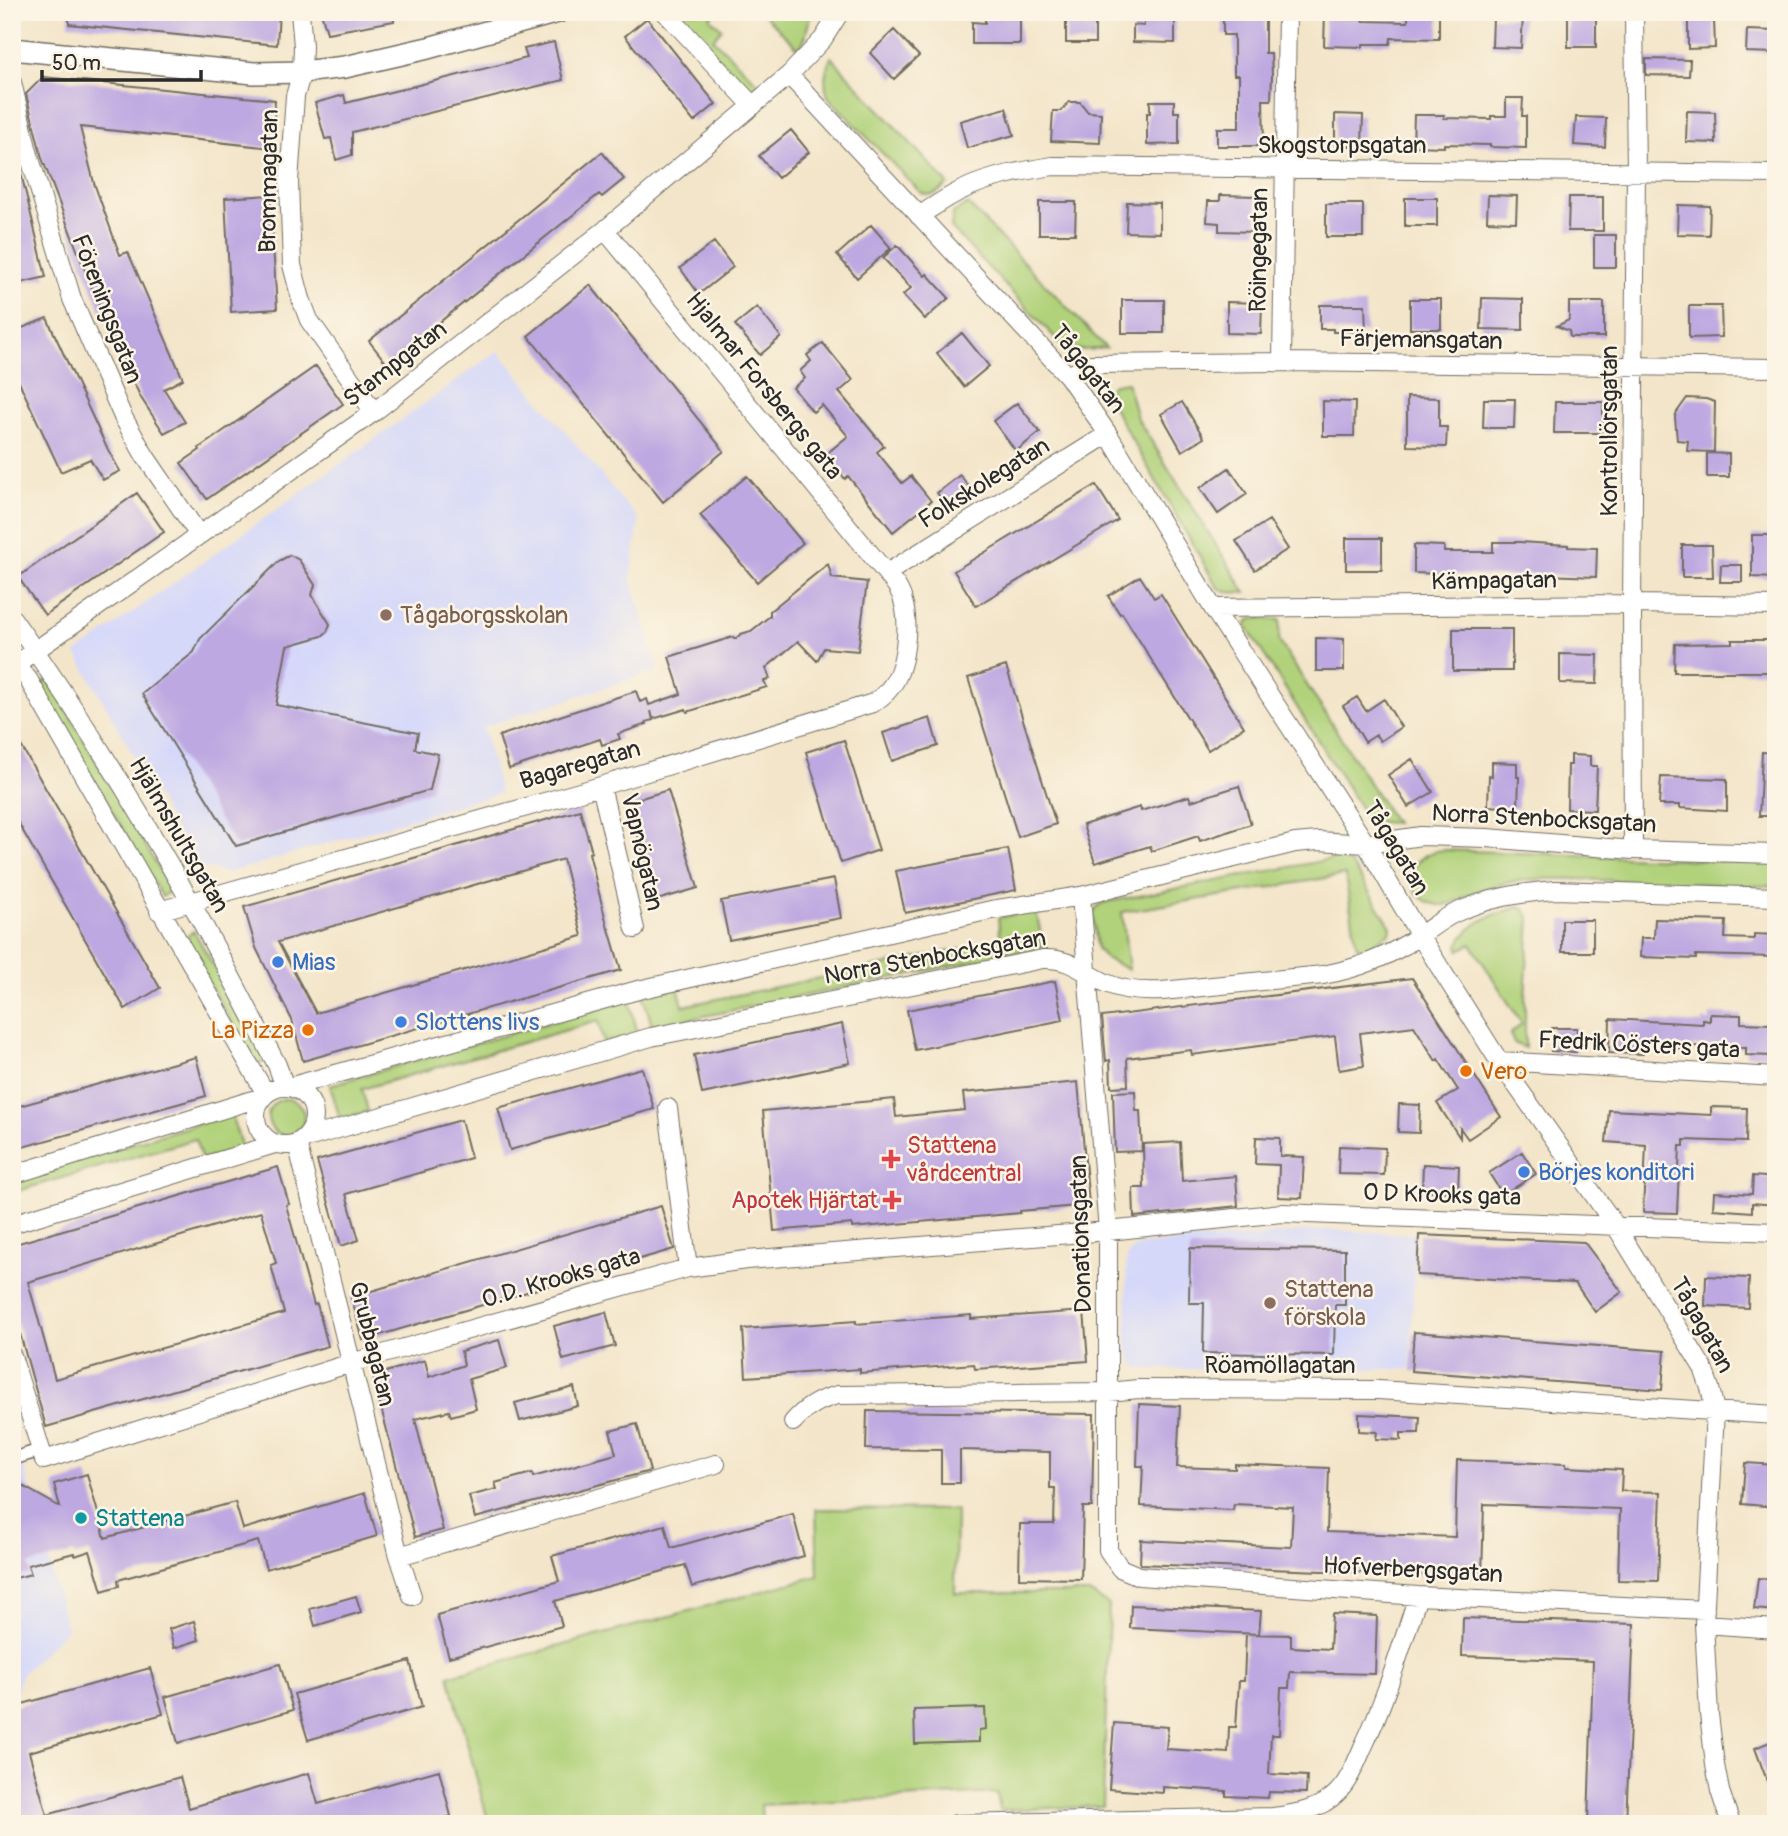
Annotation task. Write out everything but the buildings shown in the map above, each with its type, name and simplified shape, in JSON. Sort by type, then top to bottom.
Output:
[{"type":"street","name":"Brommagatan","points":[[300,12],[302,72],[295,96],[289,182],[292,265],[309,320],[374,412]]},
{"type":"street","points":[[12,49],[254,73],[302,72],[345,67],[428,48],[558,12]]},
{"type":"street","points":[[665,12],[753,106]]},
{"type":"street","points":[[789,75],[823,39],[840,12]]},
{"type":"street","name":"Röingegatan","points":[[1282,362],[1287,12]]},
{"type":"street","name":"Kontrollörsgatan","points":[[1633,850],[1636,172],[1634,12]]},
{"type":"street","name":"Stampgatan","points":[[14,664],[374,412],[605,230],[789,75]]},
{"type":"street","name":"Tågagatan","points":[[789,75],[1068,376],[1108,434],[1213,608],[1366,844],[1499,1061],[1615,1225],[1703,1368],[1715,1411],[1705,1617],[1709,1714],[1720,1791],[1731,1824]]},
{"type":"street","name":"Föreningsgatan","points":[[12,82],[49,227],[87,336],[123,417],[145,456],[199,535]]},
{"type":"street","name":"Skogstorpsgatan","points":[[919,216],[959,191],[983,181],[1023,170],[1053,166],[1776,174]]},
{"type":"street","name":"Hjalmar Forsbergs gata","points":[[605,230],[887,573]]},
{"type":"street","name":"Färjemansgatan","points":[[1068,376],[1091,364],[1282,362],[1776,368]]},
{"type":"street","name":"Folkskolegatan","points":[[887,573],[1108,434]]},
{"type":"street","name":"Bagaregatan","points":[[159,911],[601,786],[873,703],[892,686],[899,672],[906,633],[903,600],[887,573]]},
{"type":"street","name":"Kämpagatan","points":[[1213,608],[1632,604],[1776,606]]},
{"type":"street","name":"Hjälmshultsgatan","points":[[12,618],[63,689],[191,902],[287,1087]]},
{"type":"street","points":[[14,664],[28,679],[264,1096],[256,1110],[256,1124],[263,1136],[275,1144]]},
{"type":"street","name":"Vapnögatan","points":[[601,786],[635,929]]},
{"type":"street","name":"Norra Stenbocksgatan","points":[[12,1175],[264,1096],[273,1090],[638,990],[991,910],[1081,896],[1295,842],[1366,844],[1421,836],[1487,838],[1633,850],[1776,854]]},
{"type":"street","name":"Norra Stenbocksgatan","points":[[12,1224],[275,1144],[286,1146],[651,1037],[1043,959],[1062,960],[1119,988],[1148,992],[1346,971],[1377,961],[1452,914],[1525,892],[1555,890],[1776,897]]},
{"type":"street","name":"Donationsgatan","points":[[1081,896],[1108,1231],[1108,1550],[1120,1568]]},
{"type":"street","name":"Fredrik Cösters gata","points":[[1499,1061],[1776,1077]]},
{"type":"street","points":[[287,1087],[303,1093],[312,1106],[314,1121],[300,1141]]},
{"type":"street","points":[[668,1108],[688,1268]]},
{"type":"street","name":"Grubbagatan","points":[[300,1141],[351,1363],[399,1556],[412,1596]]},
{"type":"street","name":"O D Krooks gata","points":[[1108,1231],[1283,1213],[1776,1232]]},
{"type":"street","name":"O.D. Krooks gata","points":[[42,1455],[351,1363],[688,1268],[760,1259],[1108,1231]]},
{"type":"street","points":[[12,1356],[42,1455],[12,1459]]},
{"type":"street","name":"Röamöllagatan","points":[[793,1422],[801,1413],[825,1398],[838,1395],[1138,1390],[1378,1390],[1776,1415]]},
{"type":"street","points":[[399,1556],[716,1464]]},
{"type":"street","name":"Hofverbergsgatan","points":[[1120,1568],[1139,1576],[1705,1617],[1776,1629]]},
{"type":"street","points":[[956,1824],[1273,1817],[1308,1811],[1337,1794],[1350,1775],[1388,1687],[1418,1596]]},
{"type":"shaded area","name":"Tågaborgsskolan","points":[[498,351],[639,520],[631,578],[659,670],[483,727],[500,793],[227,873],[196,866],[76,653]]},
{"type":"shaded area","name":"Stattena förskola","points":[[1326,1230],[1416,1234],[1410,1369],[1146,1369],[1136,1366],[1128,1353],[1127,1345],[1126,1261],[1134,1248],[1142,1245]]},
{"type":"shaded area","points":[[12,1424],[67,1629],[21,1675],[15,1698],[12,1699]]},
{"type":"green space","points":[[683,12],[715,12],[710,18],[722,29],[713,39],[759,84],[750,90],[681,19]]},
{"type":"green space","points":[[761,12],[811,12],[805,38],[799,49]]},
{"type":"green space","points":[[831,57],[948,184],[932,195],[920,192],[828,97],[825,77]]},
{"type":"green space","points":[[968,204],[1106,348],[1088,350],[1061,344],[951,228],[953,213]]},
{"type":"green space","points":[[1127,382],[1137,418],[1246,593],[1226,592],[1218,588],[1109,400],[1110,387]]},
{"type":"green space","points":[[1249,620],[1280,620],[1279,641],[1395,823],[1368,820],[1246,626]]},
{"type":"green space","points":[[47,680],[171,890],[162,897],[42,691],[41,684]]},
{"type":"green space","points":[[1445,850],[1776,863],[1776,886],[1538,879],[1492,886],[1452,903],[1439,905],[1427,902],[1419,895],[1412,877],[1414,867],[1420,859],[1430,853]]},
{"type":"green space","points":[[1337,858],[1350,863],[1354,868],[1391,927],[1390,933],[1365,948],[1357,947],[1345,875],[1122,912],[1129,970],[1105,958],[1097,948],[1093,915],[1102,903]]},
{"type":"green space","points":[[1519,907],[1525,910],[1530,919],[1525,1048],[1514,1043],[1510,1034],[1522,1024],[1471,944],[1459,950],[1458,945],[1476,924]]},
{"type":"green space","points":[[1036,909],[1043,947],[690,1019],[653,1029],[643,995],[678,987],[683,1006],[1001,941],[998,918]]},
{"type":"green space","points":[[194,931],[267,1061],[256,1064],[183,939]]},
{"type":"green space","points":[[629,1000],[638,1034],[604,1043],[598,1021],[362,1089],[368,1111],[340,1119],[330,1085]]},
{"type":"green space","points":[[286,1099],[299,1104],[304,1117],[299,1130],[286,1135],[273,1130],[268,1117],[273,1104]]},
{"type":"green space","points":[[231,1114],[242,1148],[202,1160],[195,1139],[14,1192],[19,1213],[12,1215],[12,1179]]},
{"type":"green space","points":[[816,1509],[956,1510],[955,1593],[1089,1593],[1109,1605],[1103,1806],[1000,1810],[997,1793],[761,1805],[762,1821],[736,1824],[489,1824],[449,1676],[818,1576]]},
{"type":"place","name":"Tågaborgsskolan","points":[[386,615]]},
{"type":"place","name":"Mias","points":[[278,962]]},
{"type":"place","name":"Slottens livs","points":[[401,1022]]},
{"type":"place","name":"La Pizza","points":[[308,1030]]},
{"type":"place","name":"Vero","points":[[1466,1071]]},
{"type":"place","name":"Stattena vårdcentral","points":[[891,1159]]},
{"type":"place","name":"Börjes konditori","points":[[1524,1172]]},
{"type":"place","name":"Apotek Hjärtat","points":[[892,1200]]},
{"type":"place","name":"Stattena förskola","points":[[1270,1303]]},
{"type":"place","name":"Stattena","points":[[81,1518]]}]
